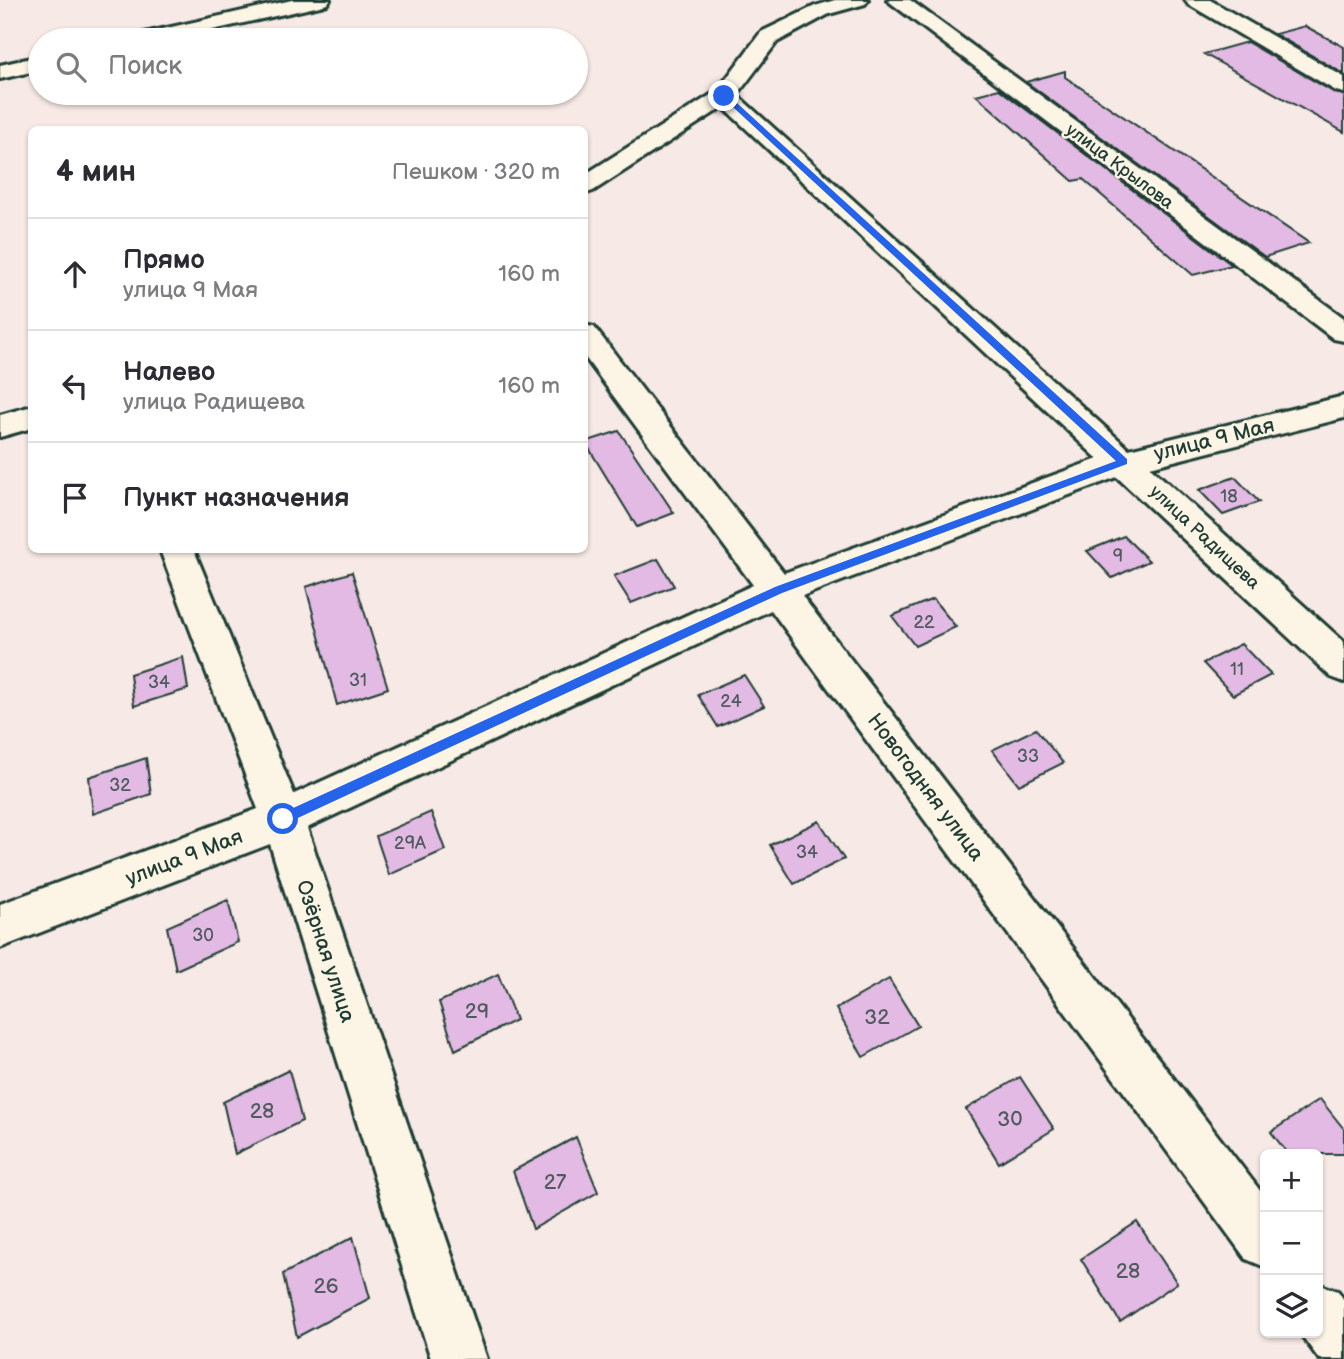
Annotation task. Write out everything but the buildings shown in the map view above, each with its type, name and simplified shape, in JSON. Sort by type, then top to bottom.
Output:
[{"type":"street","points":[[194,28],[320,0]]},
{"type":"street","points":[[588,183],[724,96],[769,37],[822,10],[858,0]]},
{"type":"street","name":"улица Крылова","points":[[897,0],[1344,332]]},
{"type":"street","points":[[1195,0],[1344,86]]},
{"type":"street","points":[[0,72],[28,66]]},
{"type":"street","name":"улица Радищева","points":[[724,96],[1344,666]]},
{"type":"street","name":"Новогодняя улица","points":[[588,339],[1260,1233]]},
{"type":"street","name":"улица 9 Мая","points":[[0,926],[283,819],[778,590],[1124,462],[1344,407]]},
{"type":"street","points":[[0,426],[28,418]]},
{"type":"street","name":"Озёрная улица","points":[[178,553],[283,819],[459,1359]]},
{"type":"street","points":[[1323,1318],[1344,1346]]},
{"type":"route","points":[[283,819],[778,590],[1124,462],[724,96]]}]
